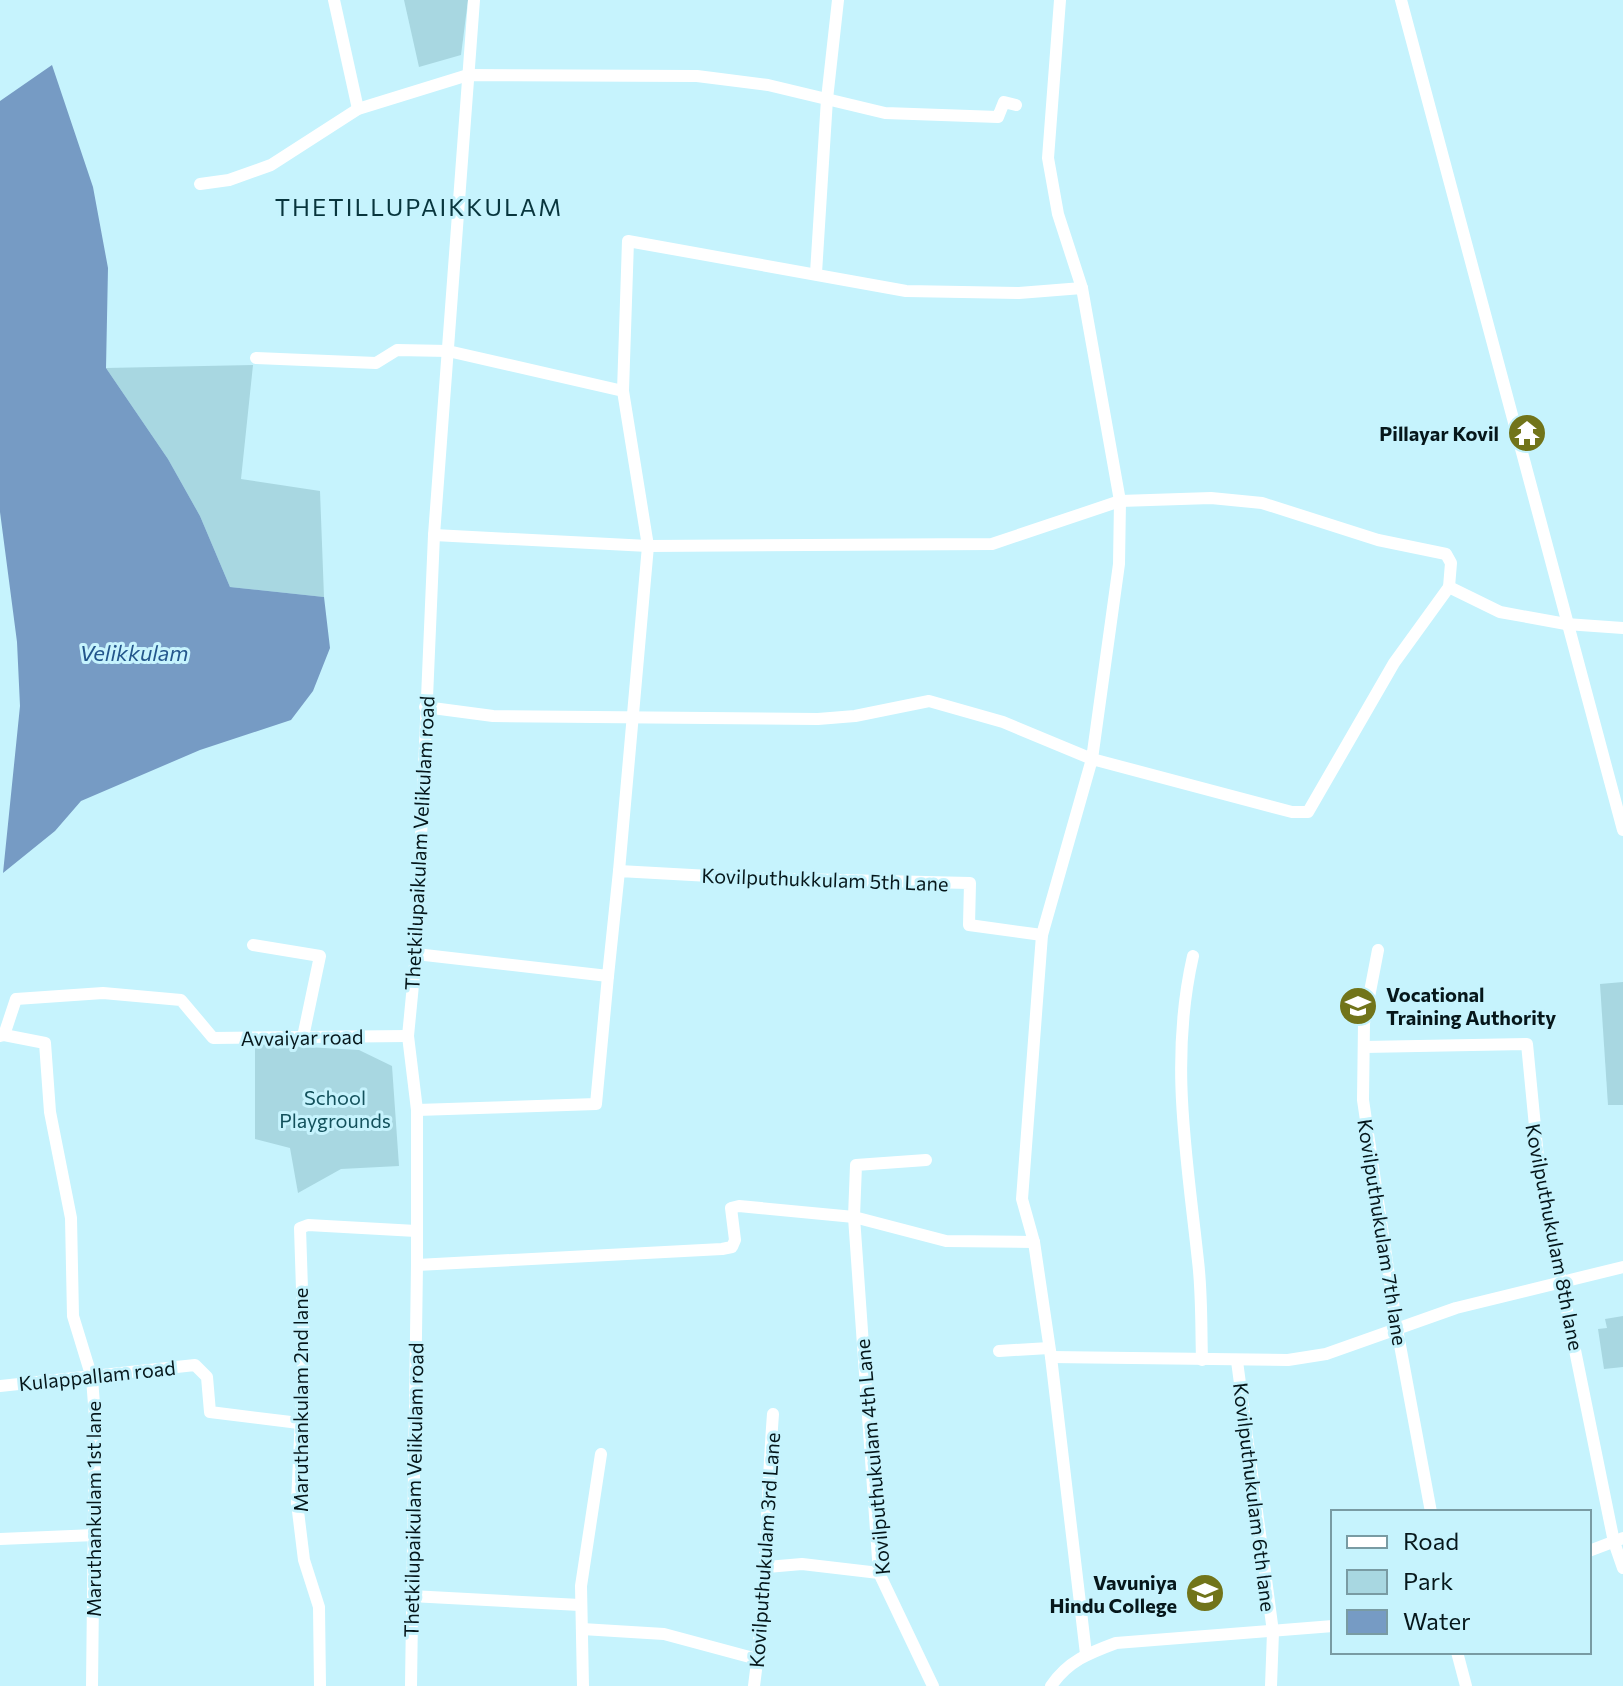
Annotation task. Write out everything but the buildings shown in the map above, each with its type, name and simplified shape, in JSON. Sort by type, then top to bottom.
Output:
[{"type":"street","points":[[334,0],[358,109]]},
{"type":"street","name":"Thetkilupaikulam Velikulam road","points":[[411,1686],[417,1110],[408,1036],[416,954],[434,535],[455,211],[474,0]]},
{"type":"street","points":[[816,273],[827,99],[838,0]]},
{"type":"street","points":[[1060,0],[1048,158],[1058,214],[1082,288],[1120,501],[1119,564],[1092,759],[1042,935],[1022,1199],[1034,1242],[1050,1353],[1086,1654]]},
{"type":"street","points":[[1401,0],[1623,830]]},
{"type":"street","points":[[200,184],[229,180],[271,165],[358,109],[468,75],[697,76],[768,85],[885,113],[998,117],[1004,102],[1016,105]]},
{"type":"street","points":[[417,1110],[596,1104],[635,716],[648,546],[623,391],[628,241],[906,291],[1019,293],[1082,288]]},
{"type":"street","points":[[256,358],[376,363],[397,350],[448,351],[623,391]]},
{"type":"street","points":[[425,707],[493,716],[818,719],[855,716],[929,701],[1003,722],[1092,759],[1292,812],[1308,812],[1394,663],[1449,587],[1451,563],[1446,554],[1378,540],[1262,503],[1157,497],[1120,501],[992,544],[648,546],[434,535]]},
{"type":"street","points":[[1449,587],[1500,612],[1566,624],[1623,628]]},
{"type":"street","name":"Kovilputhukkulam 5th Lane","points":[[619,871],[746,878],[970,883],[969,925],[1042,935]]},
{"type":"street","points":[[253,945],[320,956],[303,1037]]},
{"type":"street","name":"Kovilputhukulam 7th lane","points":[[1378,950],[1364,1023],[1363,1100],[1397,1329],[1431,1510]]},
{"type":"street","points":[[416,954],[608,976]]},
{"type":"street","points":[[1193,956],[1182,1005],[1182,1127],[1198,1263],[1202,1360]]},
{"type":"street","name":"Avvaiyar road","points":[[2,1036],[16,999],[103,993],[181,1000],[213,1038],[408,1036]]},
{"type":"street","name":"Maruthankulam 1st lane","points":[[2,1036],[45,1043],[50,1112],[71,1218],[73,1316],[92,1378],[95,1418],[92,1686]]},
{"type":"street","name":"Kovilputhukulam 8th lane","points":[[1364,1047],[1527,1044],[1540,1178],[1623,1568]]},
{"type":"street","name":"Kovilputhukulam 4th Lane","points":[[926,1160],[856,1165],[854,1217],[879,1573],[933,1686]]},
{"type":"street","points":[[417,1265],[722,1249],[732,1247],[735,1240],[731,1208],[739,1206],[854,1217],[946,1241],[1034,1242]]},
{"type":"street","name":"Maruthankulam 2nd lane","points":[[320,1686],[319,1607],[304,1560],[297,1503],[304,1351],[300,1228],[308,1225],[416,1231]]},
{"type":"street","points":[[999,1351],[1202,1360],[1288,1360],[1326,1354],[1456,1308],[1623,1267]]},
{"type":"street","name":"Kovilputhukulam 6th lane","points":[[1237,1361],[1273,1632],[1271,1686]]},
{"type":"street","name":"Kulappallam road","points":[[0,1386],[195,1365],[203,1369],[207,1377],[210,1412],[299,1423]]},
{"type":"street","name":"Kovilputhukulam 3rd Lane","points":[[754,1686],[759,1615],[767,1567],[766,1518],[773,1414]]},
{"type":"street","points":[[583,1686],[580,1605],[601,1454]]},
{"type":"street","points":[[0,1539],[95,1535]]},
{"type":"street","points":[[1591,1550],[1618,1540]]},
{"type":"street","points":[[767,1567],[802,1564],[879,1573]]},
{"type":"street","points":[[411,1596],[580,1605]]},
{"type":"street","points":[[1051,1686],[1068,1666],[1086,1654],[1136,1640],[1331,1626]]},
{"type":"street","points":[[582,1629],[664,1634],[757,1659]]},
{"type":"street","points":[[1458,1654],[1466,1686]]},
{"type":"green space","points":[[404,0],[468,0],[461,55],[419,67]]},
{"type":"green space","points":[[253,365],[241,479],[320,491],[324,597],[230,587],[200,516],[168,459],[106,368]]},
{"type":"green space","points":[[1623,982],[1623,1105],[1608,1105],[1600,984]]},
{"type":"green space","name":"School Playgrounds","points":[[255,1044],[359,1050],[392,1066],[399,1166],[341,1169],[298,1193],[290,1148],[255,1139]]},
{"type":"green space","points":[[1623,1316],[1623,1367],[1604,1369],[1598,1329],[1607,1328],[1605,1319]]},
{"type":"water","name":"Velikkulam","points":[[52,65],[93,187],[108,268],[106,368],[168,459],[200,516],[230,587],[324,597],[330,648],[313,691],[291,720],[200,750],[81,801],[55,831],[3,873],[20,706],[17,642],[0,512],[0,101]]},
{"type":"place","name":"Pillayar Kovil","points":[[1527,433]]},
{"type":"place","name":"Vocational Training Authority","points":[[1358,1006]]},
{"type":"place","name":"Vavuniya Hindu College","points":[[1205,1593]]},
{"type":"district","name":"THETILLUPAIKKULAM","points":[[419,206]]}]
